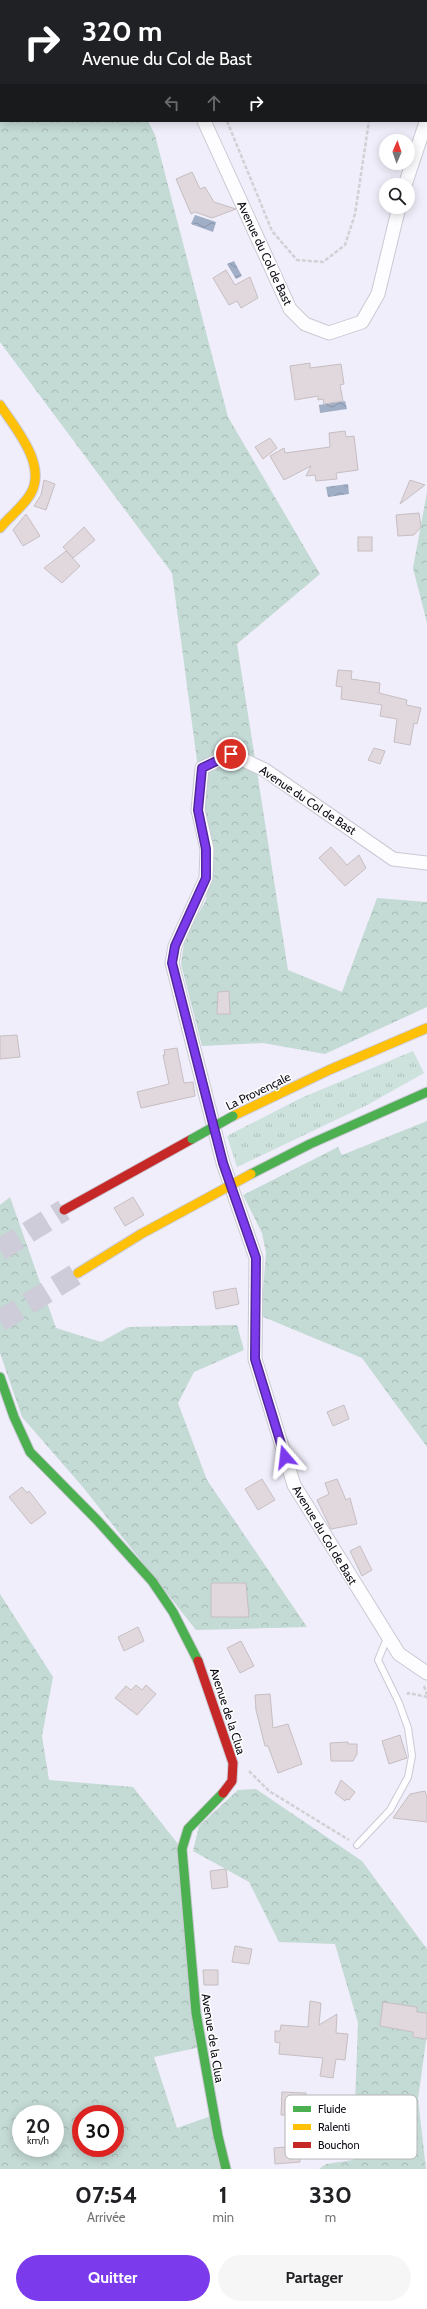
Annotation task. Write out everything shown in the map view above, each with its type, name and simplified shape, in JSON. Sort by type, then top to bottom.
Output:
[{"type":"main road","points":[[0,405],[30,450],[35,471],[31,493],[0,528]]},
{"type":"main road","name":"La Provençale","points":[[64,1210],[233,1116],[329,1070],[427,1028]]},
{"type":"main road","points":[[78,1273],[142,1234],[251,1174],[310,1144],[427,1092]]},
{"type":"main road","name":"Avenue de la Clua","points":[[0,1377],[14,1418],[30,1452],[123,1547],[152,1581],[173,1612],[199,1662],[233,1763],[232,1782],[223,1794],[188,1829],[182,1849],[196,2013],[218,2136],[226,2169]]},
{"type":"street","name":"Avenue du Col de Bast","points":[[204,122],[290,309],[305,324],[329,333],[362,322],[378,294],[397,214]]},
{"type":"street","points":[[407,178],[426,122]]},
{"type":"street","name":"Avenue du Col de Bast","points":[[427,863],[393,859],[265,770],[231,754],[202,768],[198,810],[206,849],[206,878],[175,946],[172,963],[223,1163],[256,1258],[255,1359],[294,1485],[399,1654],[427,1673]]},
{"type":"lane","points":[[357,1844],[390,1810],[408,1777],[412,1756],[408,1728],[400,1702],[378,1660],[388,1636]]},
{"type":"path","points":[[227,122],[272,231],[297,260],[323,262],[345,245],[355,214],[369,122]]},
{"type":"path","points":[[230,1755],[269,1791],[357,1844]]},
{"type":"green space","points":[[0,122],[148,122],[155,135],[228,417],[320,574],[237,644],[288,970],[342,992],[377,898],[427,902],[427,1007],[325,1054],[263,1043],[202,1046],[181,964],[185,937],[206,900],[211,866],[172,573],[0,342]]},
{"type":"green space","points":[[427,492],[427,623],[413,568]]},
{"type":"green space","points":[[413,1051],[424,1073],[369,1104],[237,1167],[227,1136],[301,1098]]},
{"type":"green space","points":[[427,1121],[427,1447],[362,1358],[261,1316],[266,1253],[262,1233],[243,1195],[338,1147],[342,1155]]},
{"type":"green space","points":[[10,1197],[56,1328],[101,1342],[128,1327],[237,1325],[244,1350],[194,1372],[178,1403],[207,1480],[307,1627],[196,1630],[82,1486],[22,1417],[0,1353],[0,1205]]},
{"type":"green space","points":[[0,1594],[53,1677],[42,1736],[49,1780],[133,1787],[182,1849],[201,2047],[154,2057],[177,2128],[214,2115],[230,2169],[0,2169]]},
{"type":"green space","points":[[256,1789],[362,1861],[427,1949],[427,2034],[418,2099],[426,2169],[319,2169],[326,2164],[353,2159],[417,2159],[417,2095],[355,2095],[358,2023],[335,1944],[279,1942],[249,1882],[193,1851],[199,1826],[238,1790]]},
{"type":"water","points":[[195,215],[216,222],[213,232],[191,224]]},
{"type":"water","points":[[234,261],[242,276],[236,279],[227,264]]},
{"type":"water","points":[[345,401],[347,409],[320,413],[319,405]]},
{"type":"water","points":[[348,484],[349,494],[328,497],[326,487]]},
{"type":"building","points":[[192,172],[200,189],[205,187],[214,202],[236,209],[212,218],[195,212],[191,214],[176,179]]},
{"type":"building","points":[[226,270],[235,285],[250,277],[258,298],[241,308],[237,301],[229,305],[213,278]]},
{"type":"building","points":[[310,363],[310,368],[341,364],[344,384],[340,385],[343,401],[324,404],[323,399],[318,400],[318,396],[295,400],[290,366]]},
{"type":"building","points":[[345,431],[346,437],[354,436],[358,470],[336,473],[337,479],[316,481],[315,475],[306,476],[311,466],[284,480],[270,456],[284,448],[285,453],[330,447],[329,433]]},
{"type":"building","points":[[270,438],[277,448],[263,459],[255,447]]},
{"type":"building","points":[[44,480],[55,484],[46,510],[34,506],[41,495]]},
{"type":"building","points":[[410,480],[425,485],[400,504]]},
{"type":"building","points":[[419,513],[421,527],[414,535],[398,536],[396,515]]},
{"type":"building","points":[[26,514],[40,536],[23,546],[13,530]]},
{"type":"building","points":[[84,527],[95,540],[73,558],[63,547]]},
{"type":"building","points":[[358,537],[372,537],[372,551],[358,551]]},
{"type":"building","points":[[66,551],[80,566],[62,583],[44,568]]},
{"type":"building","points":[[338,670],[352,671],[351,679],[380,683],[379,693],[407,700],[406,705],[421,708],[417,724],[414,723],[410,745],[394,742],[397,719],[380,716],[382,705],[341,699],[342,687],[336,686]]},
{"type":"building","points":[[374,748],[385,751],[380,764],[368,760]]},
{"type":"building","points":[[331,847],[347,865],[359,855],[366,868],[345,886],[319,858]]},
{"type":"building","points":[[229,991],[230,1014],[217,1014],[218,992]]},
{"type":"building","points":[[17,1035],[20,1057],[0,1059],[0,1036]]},
{"type":"building","points":[[177,1048],[184,1083],[193,1082],[195,1096],[141,1108],[137,1092],[169,1084],[163,1055],[165,1055],[164,1050]]},
{"type":"building","points":[[133,1197],[144,1215],[125,1226],[114,1208]]},
{"type":"building","points":[[236,1288],[239,1304],[216,1309],[213,1292]]},
{"type":"building","points":[[344,1405],[349,1419],[333,1426],[327,1412]]},
{"type":"building","points":[[262,1479],[275,1500],[258,1510],[245,1489]]},
{"type":"building","points":[[337,1479],[346,1500],[350,1498],[357,1524],[331,1529],[317,1500],[329,1494],[325,1483]]},
{"type":"building","points":[[22,1487],[27,1493],[29,1491],[46,1513],[31,1524],[9,1497]]},
{"type":"building","points":[[360,1546],[372,1570],[362,1576],[350,1551]]},
{"type":"building","points":[[211,1583],[246,1583],[249,1617],[211,1617]]},
{"type":"building","points":[[138,1627],[144,1641],[124,1651],[118,1637]]},
{"type":"building","points":[[241,1641],[254,1666],[240,1673],[227,1648]]},
{"type":"building","points":[[136,1685],[142,1690],[146,1685],[156,1694],[137,1715],[115,1698],[126,1686],[131,1690]]},
{"type":"building","points":[[270,1694],[273,1728],[288,1724],[302,1764],[278,1773],[268,1746],[265,1746],[256,1710],[255,1695]]},
{"type":"building","points":[[400,1735],[407,1758],[389,1764],[382,1741]]},
{"type":"building","points":[[348,1742],[348,1744],[357,1744],[357,1754],[353,1761],[331,1761],[330,1743]]},
{"type":"building","points":[[341,1780],[355,1792],[349,1800],[346,1799],[345,1801],[335,1793]]},
{"type":"building","points":[[425,1791],[427,1798],[427,1822],[393,1818],[410,1794]]},
{"type":"building","points":[[226,1869],[228,1887],[212,1889],[210,1871]]},
{"type":"building","points":[[235,1946],[252,1949],[249,1964],[232,1962]]},
{"type":"building","points":[[203,1970],[218,1970],[218,1985],[204,1985]]},
{"type":"building","points":[[310,2001],[321,2003],[319,2025],[337,2014],[336,2033],[348,2034],[345,2060],[336,2059],[333,2078],[320,2076],[323,2058],[279,2054],[280,2043],[275,2042],[275,2031],[280,2031],[281,2025],[308,2027]]},
{"type":"building","points":[[383,2002],[417,2007],[417,2012],[427,2013],[427,2039],[413,2037],[413,2032],[380,2026]]},
{"type":"building","points":[[282,2092],[306,2093],[306,2095],[285,2095],[285,2115],[281,2115]]},
{"type":"building","points":[[285,2147],[285,2159],[300,2159],[300,2162],[275,2164],[274,2148]]},
{"type":"tunnel","points":[[0,1250],[64,1210]]},
{"type":"tunnel","points":[[0,1321],[78,1273]]},
{"type":"traffic: fast","points":[[251,1174],[310,1144],[427,1092]]},
{"type":"traffic: fast","points":[[192,1139],[233,1116]]},
{"type":"traffic: fast","points":[[0,1377],[14,1417],[30,1452],[97,1520],[152,1581],[173,1612],[198,1661]]},
{"type":"traffic: fast","points":[[223,1793],[188,1829],[182,1849],[196,2013],[218,2136],[226,2169]]},
{"type":"traffic: slow","points":[[0,405],[21,435],[32,458],[35,470],[35,482],[31,493],[0,528]]},
{"type":"traffic: slow","points":[[233,1116],[329,1070],[427,1028]]},
{"type":"traffic: slow","points":[[211,1196],[251,1174]]},
{"type":"traffic: slow","points":[[78,1273],[141,1234],[211,1196]]},
{"type":"traffic: jam","points":[[64,1210],[192,1139]]},
{"type":"traffic: jam","points":[[198,1661],[233,1763],[232,1781],[223,1793]]},
{"type":"route","points":[[231,754],[202,768],[198,810],[206,849],[206,878],[175,946],[172,963],[223,1163],[256,1258],[255,1359],[285,1457]]}]
